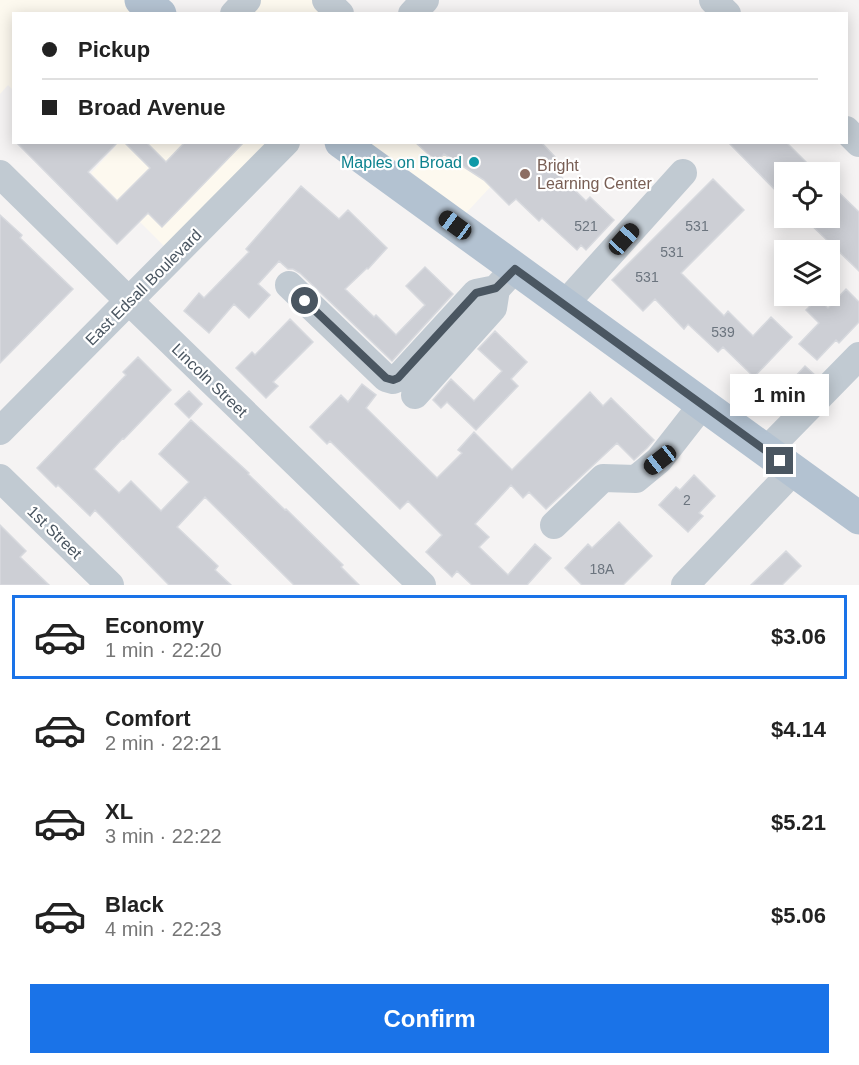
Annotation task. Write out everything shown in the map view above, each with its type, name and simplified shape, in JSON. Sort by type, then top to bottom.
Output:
[{"type":"main road","points":[[141,0],[157,12]]},
{"type":"main road","points":[[343,144],[506,279],[564,305],[859,518]]},
{"type":"street","points":[[236,12],[247,0]]},
{"type":"street","points":[[326,0],[338,12]]},
{"type":"street","points":[[414,12],[425,0]]},
{"type":"street","points":[[713,0],[725,12]]},
{"type":"street","name":"East Edsall Boulevard","points":[[0,431],[284,144]]},
{"type":"street","points":[[564,305],[683,173]]},
{"type":"street","name":"Lincoln Street","points":[[0,174],[422,585]]},
{"type":"street","points":[[289,285],[386,378],[393,380],[398,378],[476,293],[506,279]]},
{"type":"street","points":[[415,395],[493,308],[506,279]]},
{"type":"street","points":[[766,451],[859,356]]},
{"type":"street","points":[[554,525],[603,478],[636,479],[660,460],[702,405]]},
{"type":"street","points":[[685,585],[794,470]]},
{"type":"street","name":"1st Street","points":[[0,478],[110,585]]},
{"type":"shaded area","points":[[0,0],[141,0],[159,12],[12,12],[12,89],[8,85],[0,94]]},
{"type":"shaded area","points":[[247,0],[326,0],[338,12],[236,12]]},
{"type":"shaded area","points":[[115,144],[285,144],[174,256],[91,173],[116,146]]},
{"type":"shaded area","points":[[342,144],[530,144],[455,225]]},
{"type":"building","points":[[18,144],[116,144],[88,172],[117,201],[150,168],[126,144],[148,144],[166,162],[183,144],[242,144],[162,227],[148,213],[117,244]]},
{"type":"building","points":[[417,144],[543,144],[556,158],[549,165],[586,201],[590,197],[614,220],[586,250],[581,245],[577,250],[542,218],[539,221],[516,199],[509,205],[484,180],[444,154],[437,162]]},
{"type":"building","points":[[730,144],[788,144],[806,162],[774,162],[774,189]]},
{"type":"building","points":[[713,179],[744,210],[681,273],[724,316],[728,311],[753,336],[771,317],[792,337],[754,377],[723,347],[718,352],[688,324],[684,329],[655,299],[643,311],[612,280]]},
{"type":"building","points":[[301,186],[339,219],[348,210],[387,248],[345,289],[396,335],[425,305],[406,286],[425,267],[453,294],[392,361],[300,273],[288,269],[279,261],[258,284],[270,295],[249,318],[234,304],[209,333],[184,311],[199,293],[204,298],[249,252],[246,249]]},
{"type":"building","points":[[840,194],[859,212],[859,271],[840,253],[840,240],[827,240],[814,228],[840,228]]},
{"type":"building","points":[[0,215],[22,235],[20,238],[73,289],[0,363]]},
{"type":"building","points":[[846,289],[859,302],[859,322],[839,343],[836,340],[817,360],[799,344],[819,323],[806,310],[810,306],[828,308],[840,306],[840,295]]},
{"type":"building","points":[[290,319],[313,342],[273,382],[278,386],[266,398],[236,368],[252,352],[255,355]]},
{"type":"building","points":[[495,331],[527,362],[511,379],[518,386],[476,430],[447,402],[441,408],[433,400],[451,379],[474,401],[502,371],[478,349]]},
{"type":"building","points":[[138,357],[171,390],[94,469],[119,493],[131,481],[161,511],[189,482],[159,454],[191,420],[286,509],[343,565],[341,567],[359,585],[294,585],[205,497],[177,527],[218,566],[215,570],[231,585],[169,585],[95,510],[90,516],[37,468],[126,375],[123,372]]},
{"type":"building","points":[[805,366],[816,376],[781,412],[771,403]]},
{"type":"building","points":[[362,384],[376,395],[366,408],[437,478],[462,453],[458,450],[474,432],[512,470],[590,392],[603,406],[611,398],[654,440],[634,460],[617,443],[546,509],[529,492],[523,498],[511,485],[475,524],[489,537],[479,547],[508,575],[535,544],[551,558],[527,585],[472,585],[457,571],[452,577],[426,552],[442,535],[408,501],[400,509],[330,441],[327,444],[310,427],[341,395],[348,402]]},
{"type":"building","points":[[189,391],[202,404],[189,418],[175,404]]},
{"type":"building","points":[[694,475],[715,496],[699,513],[703,516],[688,532],[659,505],[676,487],[680,490]]},
{"type":"building","points":[[619,522],[652,556],[623,585],[582,585],[565,568],[588,544],[592,548]]},
{"type":"building","points":[[0,525],[26,551],[20,557],[49,585],[0,585]]},
{"type":"building","points":[[786,551],[801,566],[782,585],[751,585]]},
{"type":"place","name":"Maples on Broad","points":[[474,162]]},
{"type":"place","name":"Bright Learning Center","points":[[525,174]]},
{"type":"route","points":[[305,301],[386,378],[393,380],[398,378],[476,293],[496,288],[515,269],[780,461]]}]
